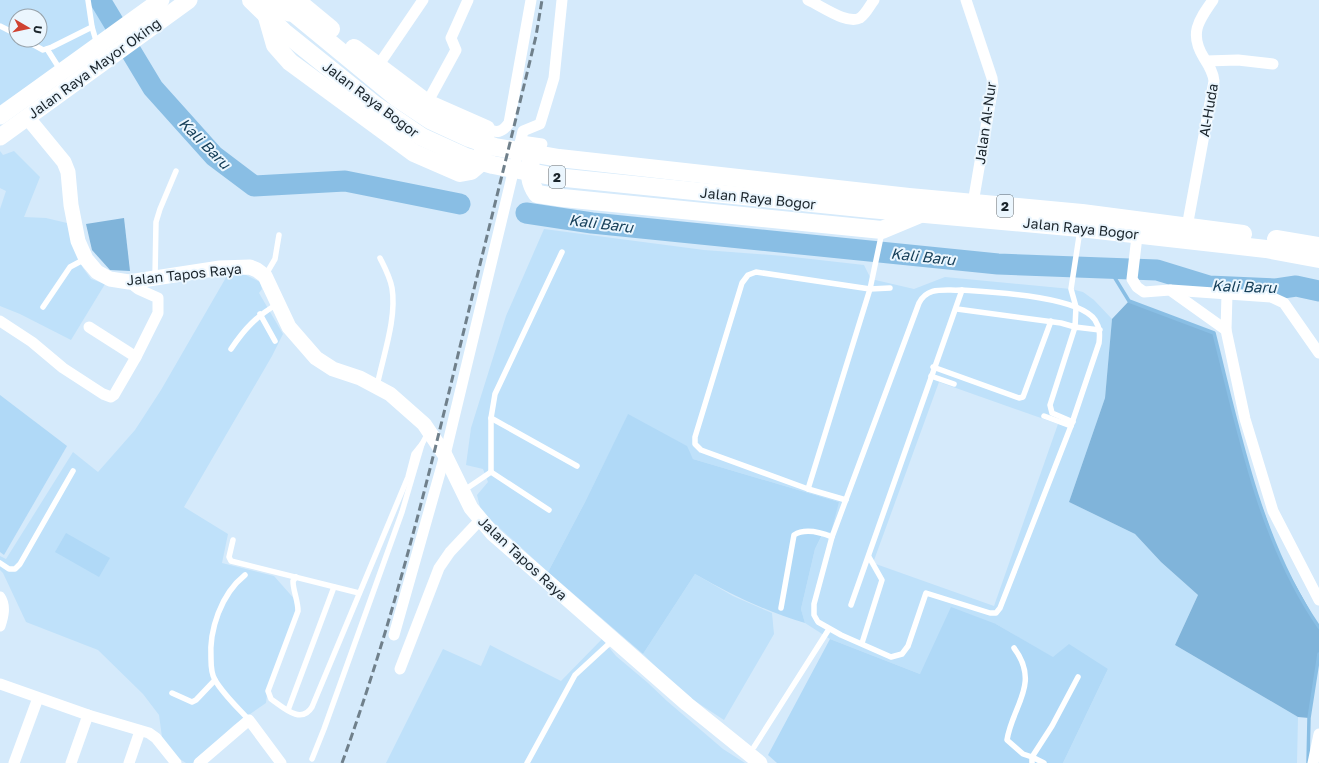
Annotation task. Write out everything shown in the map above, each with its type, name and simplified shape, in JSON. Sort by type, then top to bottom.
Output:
[{"type":"highway","name":"Jalan Raya Bogor","points":[[250,0],[266,8],[284,32],[375,105],[422,137],[466,157],[493,165],[556,177],[871,201],[909,197],[962,207],[1138,228],[1319,259]]},
{"type":"highway","name":"Jalan Raya Bogor","points":[[278,0],[295,10],[397,98],[430,120],[469,138],[495,147],[559,158],[871,201],[921,214],[962,207]]},
{"type":"highway","points":[[266,8],[275,44],[290,62],[414,153],[460,173],[471,171],[478,165],[483,151],[486,129],[428,103],[363,55],[295,10]]},
{"type":"highway","points":[[909,197],[888,187],[858,182],[542,144],[536,150],[531,161],[529,175],[531,186],[537,194],[881,234],[921,214]]},
{"type":"highway","name":"Jalan Raya Bogor","points":[[1138,228],[1187,227],[1319,246]]},
{"type":"main road","name":"Jalan Raya Mayor Oking","points":[[0,137],[112,56],[162,0]]},
{"type":"main road","name":"Jalan Raya Mayor Oking","points":[[3,111],[101,44],[136,29],[188,0]]},
{"type":"main road","points":[[266,8],[285,12],[295,10]]},
{"type":"main road","name":"Jalan Tapos Raya","points":[[27,117],[64,162],[68,172],[74,223],[86,259],[104,276],[129,282],[237,267],[250,267],[265,276],[289,327],[316,358],[333,369],[360,378],[377,386],[390,394],[415,415],[426,437],[445,455],[461,491],[480,520],[492,533],[687,704],[760,763]]},
{"type":"street","points":[[378,66],[423,0]]},
{"type":"street","points":[[428,103],[456,50],[450,38],[468,0]]},
{"type":"street","points":[[486,129],[496,132],[504,130],[509,123],[531,0]]},
{"type":"street","points":[[394,635],[445,455],[520,141],[523,131],[540,124],[554,78],[562,0]]},
{"type":"street","points":[[808,0],[823,6],[846,20],[854,20],[862,17],[874,0]]},
{"type":"street","name":"Jalan Al-Nur","points":[[962,207],[993,86],[992,78],[966,0]]},
{"type":"street","name":"Al-Huda","points":[[1187,227],[1214,81],[1211,69],[1198,47],[1196,39],[1197,24],[1213,0]]},
{"type":"street","points":[[1206,61],[1238,60],[1273,64]]},
{"type":"street","points":[[520,141],[542,144]]},
{"type":"street","points":[[1138,228],[1132,279],[1137,287],[1144,292],[1170,290],[1271,297],[1284,303],[1319,353]]},
{"type":"street","points":[[0,321],[32,342],[63,368],[108,397],[114,395],[136,357],[160,306],[158,298],[138,289],[129,282]]},
{"type":"street","points":[[1170,290],[1226,330]]},
{"type":"street","points":[[1227,294],[1226,330],[1245,419],[1273,511],[1319,600]]},
{"type":"street","points":[[89,327],[136,357]]},
{"type":"street","points":[[400,670],[439,568],[450,552],[480,520]]},
{"type":"street","points":[[0,597],[4,612],[0,626]]},
{"type":"street","points":[[0,684],[88,715],[140,731],[156,738],[176,763]]},
{"type":"street","points":[[14,763],[38,698]]},
{"type":"street","points":[[71,763],[88,715]]},
{"type":"street","points":[[199,763],[249,720],[280,763]]},
{"type":"street","points":[[129,763],[140,731]]},
{"type":"street","points":[[1313,763],[1319,734]]},
{"type":"lane","points":[[88,0],[92,27],[101,44]]},
{"type":"lane","points":[[37,48],[40,50],[47,49],[92,27]]},
{"type":"lane","points":[[47,49],[61,72]]},
{"type":"lane","points":[[155,278],[156,222],[176,171]]},
{"type":"lane","points":[[1072,424],[1052,413],[1050,405],[1075,327],[1076,307],[1071,286],[1081,221]]},
{"type":"lane","points":[[808,489],[870,289],[881,234]]},
{"type":"lane","points":[[265,276],[275,258],[279,235]]},
{"type":"lane","points":[[491,472],[491,418],[495,394],[562,252]]},
{"type":"lane","points":[[377,386],[388,338],[393,302],[389,277],[380,258]]},
{"type":"lane","points":[[43,307],[70,267],[86,259]]},
{"type":"lane","points":[[846,500],[808,489],[701,450],[695,444],[695,437],[742,283],[748,274],[756,272],[870,289],[890,288]]},
{"type":"lane","points":[[851,605],[869,557],[933,367],[957,309],[962,290]]},
{"type":"lane","points":[[962,290],[1056,300],[1076,307],[1094,318],[1100,330],[1099,343],[1072,424],[1000,608],[996,613],[990,613],[926,593],[908,646],[902,654],[891,657],[829,629],[818,622],[814,615],[814,604],[832,537],[918,303],[923,295],[929,292],[962,290]]},
{"type":"lane","points":[[231,349],[245,329],[260,314],[277,304]]},
{"type":"lane","points":[[957,309],[1051,321],[1075,327],[1100,330]]},
{"type":"lane","points":[[260,314],[275,341]]},
{"type":"lane","points":[[933,367],[1019,398],[1023,396],[1051,321]]},
{"type":"lane","points":[[931,376],[954,384]]},
{"type":"lane","points":[[1044,416],[1072,424]]},
{"type":"lane","points":[[491,418],[578,466]]},
{"type":"lane","points":[[296,577],[293,581],[293,588],[298,600],[298,611],[268,691],[271,699],[299,715],[309,712],[408,477],[414,454],[426,437]]},
{"type":"lane","points":[[312,759],[402,512],[426,437]]},
{"type":"lane","points":[[0,563],[9,569],[15,569],[20,564],[73,471]]},
{"type":"lane","points":[[461,491],[491,472]]},
{"type":"lane","points":[[491,472],[549,510]]},
{"type":"lane","points":[[781,608],[794,534],[801,530],[823,533],[832,537]]},
{"type":"lane","points":[[233,540],[229,557],[231,561],[359,593]]},
{"type":"lane","points":[[862,643],[882,580],[869,557]]},
{"type":"lane","points":[[245,575],[235,585],[214,623],[210,649],[211,668],[215,680],[249,720]]},
{"type":"lane","points":[[288,710],[334,587]]},
{"type":"lane","points":[[754,747],[829,629]]},
{"type":"lane","points":[[527,763],[575,675],[613,639]]},
{"type":"lane","points":[[1014,648],[1022,659],[1025,671],[1022,700],[1007,740],[1012,746],[1032,760],[1044,763]]},
{"type":"lane","points":[[1032,760],[1078,677]]},
{"type":"lane","points":[[172,693],[192,702],[196,700],[215,680]]},
{"type":"shaded area","points":[[0,0],[97,0],[114,27],[0,105]]},
{"type":"shaded area","points":[[0,151],[3,155],[14,151],[40,177],[24,217],[46,218],[67,223],[83,268],[91,279],[105,284],[71,340],[20,314],[0,306],[0,209],[6,191],[0,188]]},
{"type":"shaded area","points":[[124,218],[130,271],[110,270],[92,250],[86,224]]},
{"type":"shaded area","points":[[544,229],[704,250],[784,256],[864,265],[871,279],[914,289],[945,277],[1071,289],[1083,292],[1094,300],[1112,319],[1105,398],[1069,502],[1135,534],[1161,562],[1198,595],[1175,645],[1298,717],[1297,763],[1063,763],[1108,669],[1054,658],[996,624],[920,674],[830,639],[805,623],[801,609],[815,549],[839,502],[693,459],[686,446],[628,415],[548,572],[481,511],[477,495],[488,482],[483,469],[466,465],[471,428],[506,316]],"holes":[[[939,382],[1058,424],[994,606],[873,563]]]},
{"type":"shaded area","points":[[228,274],[244,274],[260,282],[262,289],[259,293],[283,334],[272,356],[184,507],[228,534],[222,563],[274,576],[297,602],[293,620],[268,686],[266,703],[234,725],[193,763],[186,763],[175,756],[162,737],[159,715],[143,694],[98,650],[26,622],[3,573],[0,570],[0,556],[6,559],[73,452],[98,472],[135,430],[161,390]]},
{"type":"shaded area","points":[[1129,301],[1214,333],[1249,471],[1281,559],[1319,627],[1319,654],[1309,718],[1298,717],[1175,645],[1198,595],[1161,562],[1135,534],[1069,502],[1105,398],[1112,319]]},
{"type":"shaded area","points":[[0,395],[67,446],[4,555],[0,552]]},
{"type":"shaded area","points":[[628,414],[687,446],[693,459],[839,502],[831,532],[823,533],[815,549],[801,609],[805,623],[749,602],[695,574],[643,654],[548,572],[585,502]]},
{"type":"shaded area","points":[[66,533],[110,558],[99,577],[55,552]]},
{"type":"shaded area","points":[[695,574],[733,596],[772,613],[774,634],[724,720],[692,699],[668,679],[643,654]]},
{"type":"shaded area","points":[[951,607],[996,624],[1053,657],[1069,644],[1108,669],[1063,763],[777,763],[768,755],[830,639],[920,674]]},
{"type":"shaded area","points":[[602,639],[616,656],[667,701],[723,749],[745,763],[386,763],[443,649],[481,666],[490,645],[561,681]]},
{"type":"waterway","name":"Kali Baru","points":[[100,0],[153,88],[214,156],[254,186],[345,181],[460,204]]},
{"type":"waterway","name":"Kali Baru","points":[[526,213],[592,223],[998,264],[1157,270],[1209,286],[1276,289],[1296,286],[1319,291]]},
{"type":"waterway","points":[[1110,270],[1129,301],[1214,333],[1243,447],[1266,523],[1281,559],[1299,594],[1319,627]]},
{"type":"waterway","points":[[1276,289],[1284,299]]},
{"type":"waterway","points":[[1308,763],[1309,718],[1319,654]]},
{"type":"railway","points":[[342,763],[376,663],[419,512],[536,36],[542,0]]}]
